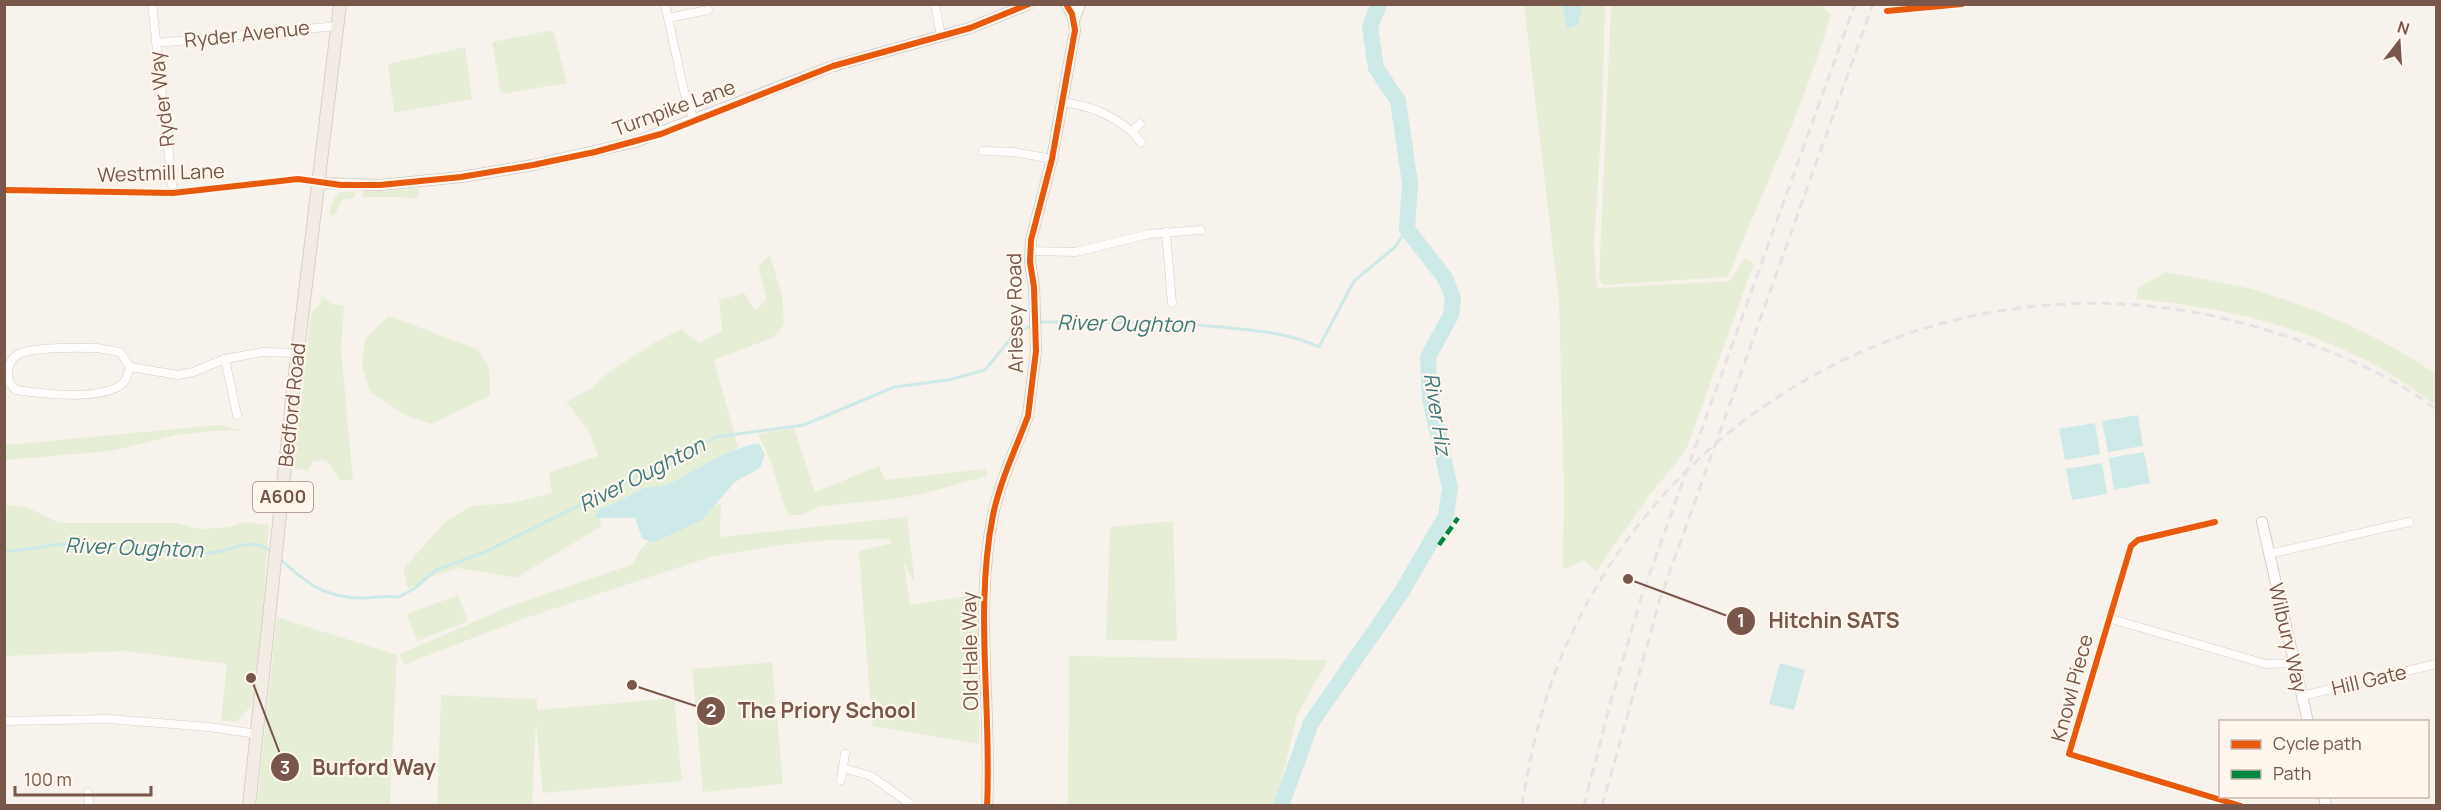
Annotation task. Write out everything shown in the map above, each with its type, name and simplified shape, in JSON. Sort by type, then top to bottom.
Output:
[{"type":"main road","name":"Bedford Road","points":[[249,806],[297,353],[340,4]]},
{"type":"street","name":"Ryder Way","points":[[152,4],[173,193]]},
{"type":"street","points":[[665,4],[684,91],[694,120]]},
{"type":"street","points":[[935,4],[941,37]]},
{"type":"street","name":"Turnpike Lane","points":[[318,183],[397,184],[533,165],[635,142],[833,66],[970,28],[1029,4]]},
{"type":"street","points":[[1066,4],[1074,20]]},
{"type":"street","name":"Arlesey Road","points":[[997,497],[1031,403],[1036,351],[1030,251],[1052,159],[1075,30],[1074,20],[1080,4]]},
{"type":"street","points":[[668,18],[708,10]]},
{"type":"street","name":"Ryder Avenue","points":[[156,43],[338,26]]},
{"type":"street","points":[[1062,102],[1098,109],[1131,131],[1141,142]]},
{"type":"street","points":[[1131,131],[1140,124]]},
{"type":"street","points":[[982,151],[1013,152],[1052,159]]},
{"type":"street","name":"Westmill Lane","points":[[4,190],[173,193],[298,179],[318,183]]},
{"type":"street","points":[[1030,251],[1076,252],[1149,234],[1201,230]]},
{"type":"street","points":[[1166,232],[1172,303]]},
{"type":"street","points":[[130,367],[124,382],[113,390],[81,394],[16,390],[8,381],[9,365],[17,355],[47,349],[98,348],[120,352],[130,367],[178,375],[225,360],[263,352],[297,353]]},
{"type":"street","points":[[225,360],[237,415]]},
{"type":"street","name":"Old Hale Way","points":[[987,806],[988,741],[984,590],[997,497]]},
{"type":"street","name":"Knowl Piece","points":[[2215,522],[2133,543],[2108,618],[2069,754],[2241,806]]},
{"type":"street","name":"Wilbury Way","points":[[2262,522],[2307,720]]},
{"type":"street","points":[[2269,554],[2409,522]]},
{"type":"street","name":"Knowl Piece","points":[[2108,618],[2266,664],[2294,663]]},
{"type":"street","name":"Hill Gate","points":[[2301,696],[2436,664]]},
{"type":"street","points":[[4,721],[109,719],[209,727],[257,734]]},
{"type":"street","points":[[840,780],[845,754]]},
{"type":"street","points":[[843,768],[871,776],[910,805]]},
{"type":"street","points":[[88,793],[89,806]]},
{"type":"green space","points":[[1819,4],[1831,14],[1821,48],[1728,277],[1604,285],[1599,280],[1611,5]]},
{"type":"green space","points":[[1524,5],[1562,5],[1567,29],[1579,25],[1582,5],[1605,5],[1602,117],[1594,245],[1597,288],[1730,281],[1744,259],[1754,263],[1686,450],[1649,496],[1596,571],[1584,561],[1563,569],[1564,490],[1559,301]]},
{"type":"green space","points":[[553,30],[567,83],[501,94],[492,42]]},
{"type":"green space","points":[[465,47],[472,99],[394,113],[388,64]]},
{"type":"green space","points":[[419,189],[419,196],[414,199],[362,197],[363,191]]},
{"type":"green space","points":[[341,192],[355,192],[355,198],[342,200],[335,214],[330,216],[334,200]]},
{"type":"green space","points":[[770,255],[782,296],[784,325],[772,338],[714,360],[738,447],[682,485],[602,514],[600,527],[516,578],[460,568],[433,576],[408,589],[403,569],[446,521],[471,506],[511,503],[552,493],[549,472],[598,456],[589,431],[566,402],[589,390],[608,373],[652,344],[681,329],[699,343],[722,331],[719,300],[744,293],[755,310],[767,299],[758,267]]},
{"type":"green space","points":[[2165,272],[2255,290],[2349,325],[2415,360],[2436,374],[2436,406],[2365,360],[2303,333],[2203,308],[2136,299],[2138,288]]},
{"type":"green space","points":[[322,296],[332,304],[344,306],[341,350],[353,480],[342,481],[324,460],[313,461],[308,471],[293,468],[311,314],[320,303]]},
{"type":"green space","points":[[389,316],[477,349],[489,366],[490,396],[431,424],[407,416],[370,392],[362,364],[365,339]]},
{"type":"green space","points":[[219,425],[243,431],[181,434],[111,451],[5,460],[5,445]]},
{"type":"green space","points":[[794,428],[815,492],[879,466],[885,480],[986,469],[987,476],[922,494],[888,500],[821,506],[801,515],[789,515],[771,462],[758,434]]},
{"type":"green space","points":[[721,503],[720,537],[907,517],[915,584],[904,563],[910,605],[979,594],[979,744],[872,726],[859,551],[892,543],[890,539],[829,540],[772,546],[710,557],[511,623],[404,665],[400,654],[508,607],[633,564],[649,541],[670,525]]},
{"type":"green space","points":[[4,505],[26,507],[60,523],[178,523],[199,529],[229,527],[245,522],[269,525],[263,610],[265,612],[255,702],[236,722],[221,721],[227,664],[127,651],[5,656]]},
{"type":"green space","points":[[1173,521],[1177,641],[1106,640],[1110,527]]},
{"type":"green space","points":[[458,595],[468,621],[417,641],[407,614]]},
{"type":"green space","points":[[277,617],[397,655],[390,805],[257,805]]},
{"type":"green space","points":[[1069,656],[1328,660],[1297,715],[1276,805],[1068,806]]},
{"type":"green space","points":[[772,662],[783,784],[703,792],[692,669]]},
{"type":"green space","points":[[441,695],[537,699],[537,710],[674,698],[682,781],[543,793],[536,722],[532,805],[437,805]]},
{"type":"water","points":[[1562,5],[1582,5],[1579,25],[1567,29]]},
{"type":"water","points":[[2138,415],[2143,446],[2108,452],[2102,421]]},
{"type":"water","points":[[2095,423],[2100,454],[2065,460],[2059,429]]},
{"type":"water","points":[[759,443],[765,455],[760,468],[735,482],[702,520],[653,543],[642,538],[635,518],[595,518],[599,509],[642,489],[669,484],[724,455]]},
{"type":"water","points":[[2144,452],[2150,483],[2114,490],[2109,458]]},
{"type":"water","points":[[2102,463],[2107,494],[2072,500],[2066,469]]},
{"type":"water","points":[[1780,663],[1805,670],[1794,710],[1769,704]]},
{"type":"waterway","name":"River Hiz","points":[[1281,806],[1311,723],[1401,593],[1446,516],[1450,488],[1430,398],[1428,357],[1451,315],[1453,298],[1445,278],[1407,229],[1410,183],[1398,101],[1376,68],[1370,27],[1379,4]]},
{"type":"waterway","name":"River Oughton","points":[[1038,322],[1153,323],[1221,327],[1283,335],[1319,347],[1354,281],[1395,247],[1407,229]]},
{"type":"waterway","name":"River Oughton","points":[[278,557],[306,581],[325,592],[362,598],[399,597],[415,588],[436,570],[485,552],[638,476],[677,461],[716,437],[804,425],[894,387],[948,380],[985,370],[1013,336],[1032,325]]},
{"type":"waterway","name":"River Oughton","points":[[4,552],[71,543],[198,554],[251,544],[271,551]]},
{"type":"railway","points":[[1584,806],[1611,700],[1642,595],[1855,4]]},
{"type":"railway","points":[[1602,806],[1660,599],[1873,4]]},
{"type":"railway","points":[[1522,806],[1538,729],[1555,673],[1562,655],[1614,559],[1681,477],[1760,409],[1850,357],[1947,322],[2050,305],[2156,307],[2263,329],[2331,352],[2375,372],[2436,409]]},
{"type":"marked path","points":[[1439,545],[1458,518]]},
{"type":"cycle path","points":[[4,190],[173,193],[298,179],[341,185],[380,185],[461,177],[533,165],[595,152],[661,134],[833,66],[970,28],[1029,4]]},
{"type":"cycle path","points":[[987,806],[984,623],[987,551],[1000,490],[1028,416],[1036,351],[1034,287],[1030,262],[1031,240],[1052,159],[1075,30],[1072,14],[1066,4]]},
{"type":"cycle path","points":[[1887,11],[1962,4]]},
{"type":"cycle path","points":[[2215,522],[2138,540],[2131,546],[2069,754],[2241,806]]},
{"type":"place","name":"Hitchin SATS","points":[[1628,579]]},
{"type":"place","name":"Burford Way","points":[[251,678]]},
{"type":"place","name":"The Priory School","points":[[632,685]]}]
